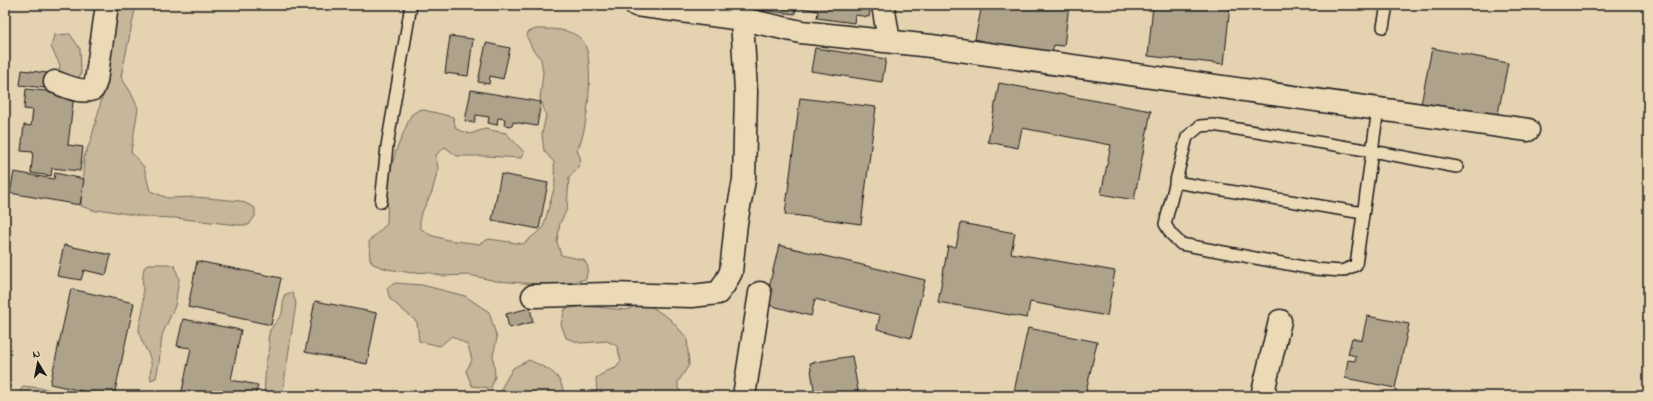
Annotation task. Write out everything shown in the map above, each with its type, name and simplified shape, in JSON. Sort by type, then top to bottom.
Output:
[{"type":"street","points":[[55,82],[78,90],[88,92],[93,90],[96,81],[107,5]]},
{"type":"street","points":[[636,5],[708,10],[801,32],[889,41],[1528,130]]},
{"type":"street","points":[[883,5],[889,41]]},
{"type":"street","points":[[532,296],[609,294],[692,296],[718,293],[731,272],[736,223],[744,180],[746,92],[742,19]]},
{"type":"street","points":[[744,396],[760,293]]},
{"type":"street","points":[[1262,396],[1280,321]]},
{"type":"lane","points":[[380,202],[387,146],[411,5]]},
{"type":"lane","points":[[1383,27],[1387,5]]},
{"type":"lane","points":[[1378,109],[1372,151],[1363,214],[1356,265],[1342,271],[1314,269],[1181,244],[1171,234],[1165,224],[1187,137],[1200,126],[1213,125],[1372,151],[1457,167]]},
{"type":"lane","points":[[1175,182],[1363,214]]},
{"type":"shaded area","points":[[115,5],[136,5],[121,77],[138,108],[131,152],[144,167],[150,191],[168,198],[195,197],[241,201],[255,208],[255,216],[249,225],[147,217],[104,210],[96,211],[81,206],[84,157],[91,140],[103,94]]},
{"type":"shaded area","points":[[536,29],[566,31],[577,36],[582,40],[586,48],[589,61],[589,94],[587,112],[581,141],[577,150],[581,160],[577,169],[569,178],[567,209],[560,223],[557,242],[561,255],[584,260],[588,267],[586,279],[560,285],[523,283],[496,281],[469,275],[443,276],[426,272],[412,273],[387,269],[373,264],[370,259],[369,241],[387,224],[388,182],[395,153],[411,115],[420,109],[453,117],[456,129],[470,134],[485,129],[506,133],[524,152],[521,158],[457,156],[445,147],[436,155],[438,169],[432,192],[420,216],[420,228],[430,235],[448,240],[479,244],[489,239],[523,244],[543,228],[555,185],[554,162],[544,151],[542,134],[546,115],[540,99],[543,73],[541,59],[533,50],[527,37],[528,32]]},
{"type":"shaded area","points":[[70,34],[80,49],[81,73],[78,80],[63,76],[59,71],[60,65],[51,47],[54,35]]},
{"type":"shaded area","points":[[148,264],[167,264],[175,266],[179,279],[175,306],[162,335],[156,378],[151,380],[151,362],[141,339],[139,330],[143,311],[143,273],[144,268]]},
{"type":"shaded area","points":[[395,283],[422,285],[465,296],[489,312],[497,338],[493,356],[495,376],[491,388],[472,386],[466,371],[472,360],[468,345],[452,336],[440,346],[419,341],[417,322],[390,299],[387,288]]},
{"type":"shaded area","points":[[292,292],[296,303],[282,396],[264,396],[266,362],[270,348],[268,339],[270,330],[282,314],[284,295]]},
{"type":"shaded area","points":[[584,306],[627,310],[634,306],[652,307],[670,319],[687,338],[689,365],[678,382],[678,388],[684,396],[599,396],[597,393],[596,378],[607,371],[616,368],[621,361],[617,346],[607,341],[581,343],[566,338],[561,324],[565,309]]},
{"type":"shaded area","points":[[529,360],[548,369],[557,377],[563,388],[564,396],[502,396],[502,387],[513,368]]},
{"type":"shaded area","points":[[23,386],[47,389],[61,396],[18,396]]},
{"type":"building","points":[[761,5],[871,5],[869,17],[855,15],[854,23],[817,18],[818,11],[796,7],[795,14],[760,10]]},
{"type":"building","points":[[982,5],[1069,5],[1064,46],[1054,45],[1052,52],[1026,49],[1012,51],[1012,45],[1004,45],[1004,49],[988,47],[989,43],[975,39]]},
{"type":"building","points":[[1153,5],[1230,5],[1224,64],[1148,56]]},
{"type":"building","points":[[450,36],[473,39],[468,76],[445,73]]},
{"type":"building","points":[[486,43],[510,48],[503,79],[490,76],[489,84],[478,82]]},
{"type":"building","points":[[815,48],[886,59],[882,82],[811,71]]},
{"type":"building","points":[[1432,48],[1508,63],[1497,119],[1421,104]]},
{"type":"building","points":[[22,70],[47,73],[45,88],[20,85]]},
{"type":"building","points":[[999,83],[1151,111],[1134,200],[1101,194],[1111,145],[1022,128],[1018,148],[988,142]]},
{"type":"building","points":[[26,89],[74,94],[68,145],[83,147],[80,171],[52,168],[51,176],[31,173],[33,152],[21,151],[24,125],[31,126],[33,110],[24,109]]},
{"type":"building","points":[[471,90],[541,102],[537,126],[513,122],[512,126],[504,125],[505,119],[498,118],[497,125],[488,123],[489,117],[476,115],[474,123],[465,121]]},
{"type":"building","points":[[800,98],[876,107],[861,224],[785,214]]},
{"type":"building","points":[[14,172],[54,179],[55,173],[84,179],[80,205],[10,193]]},
{"type":"building","points":[[501,174],[548,183],[539,229],[492,220]]},
{"type":"building","points":[[961,223],[1015,233],[1011,253],[1115,271],[1107,316],[1030,302],[1027,318],[938,302],[948,246],[956,247]]},
{"type":"building","points":[[64,245],[111,255],[106,275],[84,270],[81,280],[57,276]]},
{"type":"building","points":[[779,245],[925,280],[911,338],[877,329],[880,315],[815,299],[811,316],[765,304]]},
{"type":"building","points":[[197,261],[281,278],[271,325],[188,307]]},
{"type":"building","points":[[71,289],[134,303],[114,396],[105,396],[50,384]]},
{"type":"building","points":[[315,301],[377,313],[367,364],[305,352]]},
{"type":"building","points":[[530,308],[533,322],[509,328],[506,314]]},
{"type":"building","points":[[1367,316],[1409,324],[1395,388],[1345,378],[1348,360],[1355,361],[1356,356],[1348,354],[1352,338],[1362,340]]},
{"type":"building","points":[[183,319],[241,330],[231,380],[258,385],[255,396],[181,396],[191,348],[177,346]]},
{"type":"building","points":[[1028,328],[1097,342],[1085,396],[1013,396]]},
{"type":"building","points":[[852,356],[859,396],[815,396],[810,363]]}]
